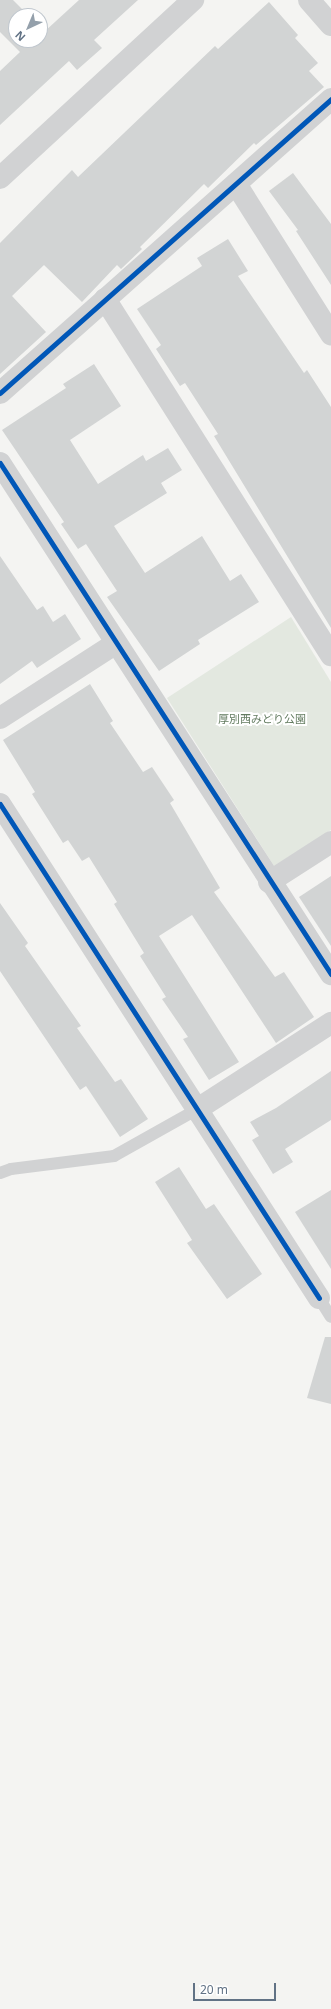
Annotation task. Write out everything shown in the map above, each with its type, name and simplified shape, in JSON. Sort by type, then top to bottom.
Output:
[{"type":"street","points":[[0,178],[193,0]]},
{"type":"street","points":[[309,0],[331,25]]},
{"type":"street","points":[[0,393],[331,99]]},
{"type":"street","points":[[236,184],[331,334]]},
{"type":"street","points":[[105,299],[331,655]]},
{"type":"street","points":[[0,463],[269,882],[331,974]]},
{"type":"street","points":[[0,718],[116,644]]},
{"type":"street","points":[[0,804],[318,1298]]},
{"type":"street","points":[[269,882],[331,842]]},
{"type":"street","points":[[196,1110],[331,1023]]},
{"type":"lane","points":[[0,1173],[11,1169],[114,1156],[196,1110]]},
{"type":"lane","points":[[318,1298],[331,1317]]},
{"type":"green space","name":"厚別西みどり公園","points":[[291,617],[331,682],[331,830],[274,866],[167,698]]},
{"type":"building","points":[[0,0],[13,0],[21,8],[8,8],[8,40],[0,32]]},
{"type":"building","points":[[79,0],[138,0],[94,40],[102,48],[77,70],[69,61],[0,125],[0,71],[20,52],[16,48],[48,48],[48,28]]},
{"type":"building","points":[[269,2],[298,35],[295,38],[318,63],[309,71],[324,87],[256,145],[254,143],[208,188],[204,184],[140,247],[142,249],[121,269],[117,265],[82,302],[44,265],[12,296],[46,332],[0,374],[0,243],[72,170],[78,177],[215,46],[218,49]]},
{"type":"building","points":[[293,173],[331,224],[331,285],[296,231],[298,230],[269,191]]},
{"type":"building","points":[[228,239],[248,271],[238,276],[304,373],[307,370],[331,407],[331,628],[214,436],[218,434],[185,383],[180,386],[156,349],[161,345],[137,309],[202,266],[197,258]]},
{"type":"building","points":[[94,364],[121,406],[70,440],[98,484],[143,455],[146,461],[168,448],[182,470],[161,483],[167,493],[114,526],[145,573],[202,536],[230,581],[241,574],[259,602],[198,640],[200,644],[159,671],[107,597],[117,591],[86,544],[78,549],[61,524],[64,522],[2,430],[66,388],[63,384]]},
{"type":"building","points":[[0,556],[37,610],[43,606],[53,622],[65,614],[81,639],[37,668],[32,661],[0,684]]},
{"type":"building","points":[[90,684],[113,721],[110,723],[143,772],[152,767],[174,800],[170,803],[220,888],[214,892],[275,977],[284,972],[314,1017],[276,1043],[192,915],[159,936],[239,1062],[209,1080],[183,1039],[188,1037],[162,999],[166,997],[140,956],[144,953],[114,904],[117,902],[89,857],[82,861],[68,840],[63,843],[32,794],[35,792],[3,740]]},
{"type":"building","points":[[331,876],[331,946],[299,897]]},
{"type":"building","points":[[0,903],[28,943],[25,946],[81,1026],[77,1028],[115,1082],[121,1079],[148,1119],[120,1137],[86,1086],[80,1090],[0,971]]},
{"type":"building","points":[[331,1071],[331,1120],[285,1149],[293,1162],[273,1174],[252,1140],[259,1136],[250,1122],[276,1108]]},
{"type":"building","points":[[179,1167],[206,1209],[214,1204],[262,1274],[227,1299],[187,1243],[192,1240],[155,1182]]},
{"type":"building","points":[[331,1190],[331,1269],[295,1212]]},
{"type":"building","points":[[325,1337],[331,1337],[331,1404],[307,1398]]},
{"type":"cycle path","points":[[0,393],[331,99]]},
{"type":"cycle path","points":[[0,463],[331,974]]},
{"type":"cycle path","points":[[0,804],[319,1298]]}]
